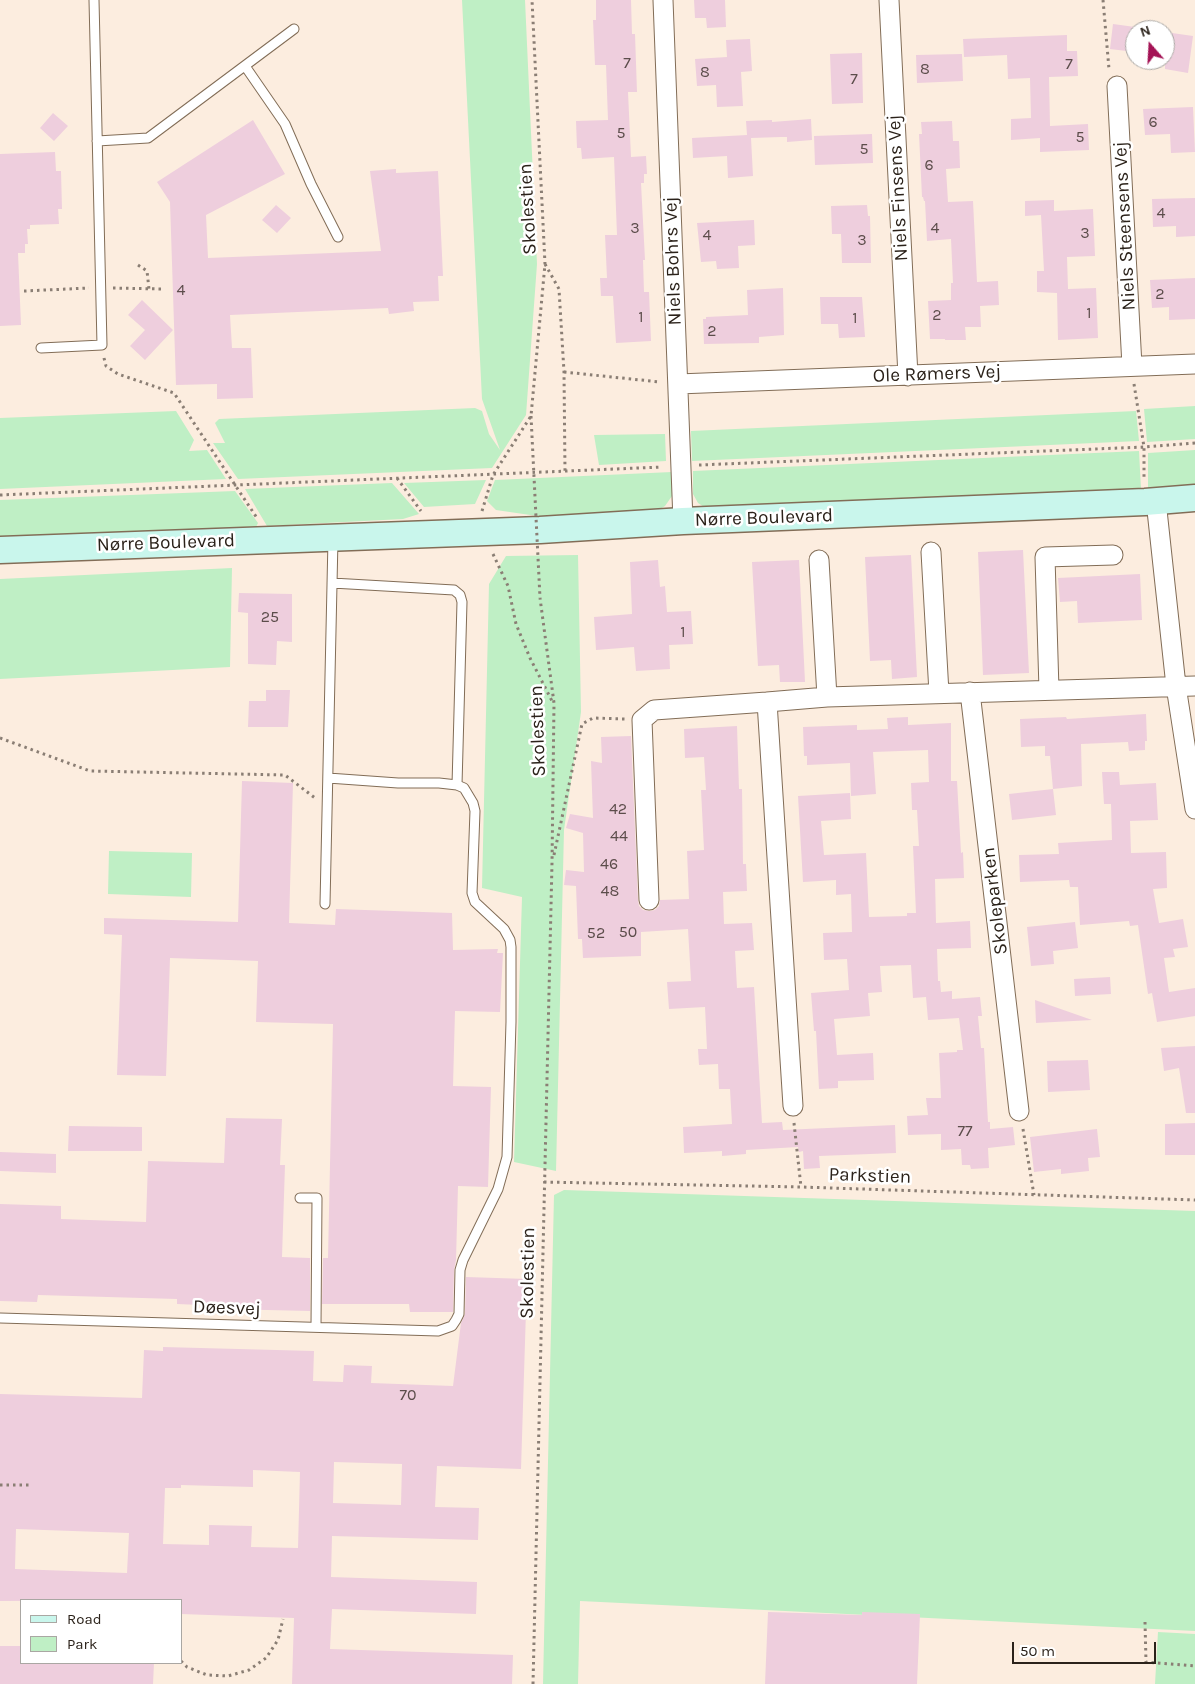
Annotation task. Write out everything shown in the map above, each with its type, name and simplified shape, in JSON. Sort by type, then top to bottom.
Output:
[{"type":"street","name":"Niels Bohrs Vej","points":[[663,0],[683,522]]},
{"type":"street","name":"Niels Finsens Vej","points":[[889,0],[908,376]]},
{"type":"street","name":"Niels Steensens Vej","points":[[1117,86],[1132,366]]},
{"type":"street","name":"Ole Rømers Vej","points":[[678,384],[1195,364]]},
{"type":"street","name":"Nørre Boulevard","points":[[0,550],[333,536],[477,517],[540,530],[1150,502],[1195,498]]},
{"type":"street","points":[[1150,502],[1195,809]]},
{"type":"street","points":[[931,552],[938,693]]},
{"type":"street","points":[[1049,690],[1044,557],[1113,555]]},
{"type":"street","points":[[819,560],[827,697]]},
{"type":"street","points":[[649,900],[642,720],[654,710],[827,697],[1195,686]]},
{"type":"street","name":"Skoleparken","points":[[970,692],[1020,1111]]},
{"type":"street","points":[[767,702],[793,1106]]},
{"type":"lane","points":[[41,348],[102,345],[94,0]]},
{"type":"lane","points":[[96,141],[148,138],[294,29]]},
{"type":"lane","points":[[245,66],[285,124],[311,184],[338,237]]},
{"type":"lane","points":[[325,904],[333,536]]},
{"type":"lane","points":[[328,778],[457,785],[462,602],[460,595],[454,590],[332,583]]},
{"type":"lane","name":"Døesvej","points":[[0,1318],[438,1330],[452,1326],[458,1314],[460,1270],[463,1260],[498,1189],[505,1168],[507,1157],[511,1022],[510,940],[504,929],[475,902],[472,893],[475,811],[469,794],[464,788],[457,785]]},
{"type":"lane","points":[[300,1198],[317,1198],[316,1326]]},
{"type":"path","name":"Skolestien","points":[[532,0],[544,264],[531,416],[540,598],[554,703],[533,1684]]},
{"type":"path","points":[[1103,0],[1109,69],[1117,86]]},
{"type":"path","points":[[544,264],[559,289],[564,372],[565,471]]},
{"type":"path","points":[[138,265],[147,270],[149,289]]},
{"type":"path","points":[[102,345],[106,366],[118,374],[174,393],[271,539]]},
{"type":"path","points":[[1132,366],[1150,502]]},
{"type":"path","points":[[564,372],[678,384]]},
{"type":"path","points":[[477,517],[493,475],[531,416]]},
{"type":"path","points":[[0,495],[1195,443]]},
{"type":"path","points":[[396,478],[421,511],[429,511]]},
{"type":"path","points":[[492,550],[495,561],[508,586],[516,624],[530,658],[554,703]]},
{"type":"path","name":"Skolestien","points":[[552,863],[582,724],[593,718],[642,720]]},
{"type":"path","points":[[0,738],[90,771],[285,775],[327,808]]},
{"type":"path","points":[[793,1106],[801,1187]]},
{"type":"path","points":[[1020,1111],[1034,1195]]},
{"type":"path","name":"Parkstien","points":[[544,1182],[801,1187],[1195,1200]]},
{"type":"path","points":[[0,1485],[29,1485]]},
{"type":"path","points":[[182,1662],[188,1667],[207,1675],[228,1676],[249,1670],[266,1658],[278,1640],[284,1619]]},
{"type":"path","points":[[1145,1622],[1146,1662],[1195,1666]]},
{"type":"green space","points":[[462,0],[525,0],[537,264],[526,415],[492,468],[238,479],[213,443],[225,443],[215,423],[219,419],[475,408],[482,411],[489,434],[500,450],[482,399]]},
{"type":"green space","points":[[1195,406],[1195,439],[1147,442],[1144,409]]},
{"type":"green space","points":[[176,411],[194,440],[189,451],[207,450],[226,479],[0,489],[0,418]]},
{"type":"green space","points":[[1136,411],[1139,441],[692,461],[691,431]]},
{"type":"green space","points":[[665,434],[666,461],[599,465],[594,435]]},
{"type":"green space","points":[[1195,450],[1195,490],[1148,491],[1148,453]]},
{"type":"green space","points":[[1139,451],[1141,489],[704,507],[698,503],[693,494],[693,471]]},
{"type":"green space","points":[[672,472],[672,496],[665,506],[657,511],[544,517],[496,510],[487,501],[495,480]]},
{"type":"green space","points":[[486,480],[475,504],[424,507],[404,483]]},
{"type":"green space","points":[[392,483],[419,514],[403,519],[267,526],[245,489]]},
{"type":"green space","points":[[235,491],[258,523],[255,529],[0,539],[0,500]]},
{"type":"green space","points":[[578,555],[581,712],[564,830],[556,1171],[514,1162],[522,897],[482,888],[489,584],[506,556]]},
{"type":"green space","points":[[232,568],[230,667],[0,679],[0,579]]},
{"type":"green space","points":[[109,851],[192,853],[191,897],[108,894]]},
{"type":"green space","points":[[564,1190],[1195,1211],[1195,1631],[580,1601],[578,1684],[543,1684],[554,1195]]},
{"type":"green space","points":[[1158,1632],[1195,1634],[1195,1684],[1155,1684]]},
{"type":"building","points":[[596,0],[631,0],[632,34],[635,34],[637,92],[628,92],[631,157],[646,156],[647,174],[644,174],[644,183],[641,183],[645,260],[643,260],[644,292],[649,292],[651,341],[616,343],[613,296],[601,296],[600,278],[607,278],[605,235],[617,235],[614,157],[582,159],[581,148],[577,148],[576,121],[608,120],[606,65],[595,65],[593,20],[596,20]]},
{"type":"building","points":[[694,0],[725,0],[726,27],[707,28],[706,18],[695,18]]},
{"type":"building","points":[[1113,24],[1125,26],[1125,51],[1110,49]]},
{"type":"building","points":[[1175,33],[1193,36],[1188,73],[1171,70],[1175,70]]},
{"type":"building","points":[[1067,35],[1067,51],[1077,51],[1078,76],[1049,77],[1050,126],[1088,124],[1089,150],[1040,152],[1040,138],[1011,140],[1011,119],[1031,118],[1030,78],[1008,79],[1007,55],[964,57],[963,39]]},
{"type":"building","points":[[750,39],[752,71],[741,72],[743,106],[717,107],[716,85],[697,86],[695,59],[727,57],[726,40]]},
{"type":"building","points":[[862,53],[863,103],[832,104],[830,54]]},
{"type":"building","points":[[962,54],[963,81],[917,83],[916,55]]},
{"type":"building","points":[[1193,107],[1195,152],[1171,153],[1170,134],[1145,135],[1143,109]]},
{"type":"building","points":[[53,113],[68,126],[54,141],[40,128]]},
{"type":"building","points":[[811,119],[812,140],[787,142],[787,137],[751,138],[753,176],[728,178],[727,156],[693,158],[692,138],[747,135],[746,121],[772,120],[772,122]]},
{"type":"building","points":[[253,120],[285,174],[206,215],[208,258],[381,251],[370,171],[396,169],[396,173],[438,171],[443,276],[438,276],[439,301],[413,302],[414,311],[389,314],[388,308],[230,315],[232,348],[251,348],[253,398],[217,399],[217,384],[176,385],[170,202],[157,182]]},
{"type":"building","points":[[952,121],[953,141],[959,141],[960,168],[946,169],[948,202],[973,201],[977,282],[998,281],[999,305],[980,306],[981,327],[965,327],[966,340],[930,339],[928,301],[951,300],[951,283],[953,283],[951,239],[927,241],[925,201],[922,197],[919,134],[922,134],[921,122]]},
{"type":"building","points":[[872,134],[873,163],[815,165],[814,136]]},
{"type":"building","points":[[55,152],[56,171],[61,171],[62,209],[58,209],[59,224],[30,225],[30,229],[27,229],[28,244],[25,244],[25,253],[18,253],[21,325],[0,326],[0,154]]},
{"type":"building","points":[[1195,198],[1195,236],[1176,237],[1176,226],[1153,227],[1152,199]]},
{"type":"building","points":[[1054,200],[1054,211],[1093,209],[1095,256],[1067,257],[1068,289],[1096,288],[1098,338],[1058,340],[1057,293],[1037,292],[1037,271],[1044,271],[1041,215],[1025,216],[1025,201]]},
{"type":"building","points":[[276,205],[291,218],[277,233],[262,220]]},
{"type":"building","points":[[867,205],[868,216],[870,216],[871,263],[842,263],[841,234],[832,234],[831,206]]},
{"type":"building","points":[[754,220],[755,245],[738,246],[739,268],[717,269],[716,261],[701,262],[697,223]]},
{"type":"building","points":[[1195,278],[1195,319],[1169,320],[1169,307],[1152,308],[1150,280]]},
{"type":"building","points":[[783,288],[784,335],[759,337],[759,343],[704,344],[703,319],[706,319],[706,317],[748,315],[747,290]]},
{"type":"building","points":[[820,297],[862,297],[865,337],[839,338],[838,324],[821,324]]},
{"type":"building","points":[[142,300],[173,330],[145,360],[130,346],[145,330],[128,315]]},
{"type":"building","points":[[1023,550],[1029,673],[983,675],[978,552]]},
{"type":"building","points":[[911,555],[917,677],[892,679],[891,660],[870,661],[865,557]]},
{"type":"building","points":[[658,560],[660,587],[665,586],[667,612],[691,611],[693,644],[669,645],[670,669],[636,671],[634,647],[596,650],[594,617],[632,614],[630,562]]},
{"type":"building","points":[[799,560],[805,682],[780,682],[779,665],[758,666],[752,562]]},
{"type":"building","points":[[1140,574],[1142,620],[1078,623],[1077,601],[1060,602],[1058,578]]},
{"type":"building","points":[[239,593],[292,594],[292,642],[277,641],[276,665],[248,664],[248,613],[238,612]]},
{"type":"building","points":[[266,690],[290,690],[288,727],[248,727],[249,701],[266,701]]},
{"type":"building","points":[[1146,714],[1147,741],[1145,741],[1145,750],[1129,751],[1128,742],[1081,744],[1082,786],[1053,789],[1050,756],[1045,756],[1045,746],[1021,747],[1020,719],[1066,717],[1067,719]]},
{"type":"building","points":[[908,717],[908,725],[951,723],[951,781],[957,781],[964,878],[935,879],[936,923],[970,921],[971,948],[937,949],[938,981],[940,981],[941,992],[952,991],[952,999],[980,997],[982,1016],[978,1016],[981,1048],[984,1048],[988,1122],[990,1122],[990,1129],[1013,1127],[1015,1145],[988,1148],[989,1168],[971,1169],[970,1165],[962,1165],[961,1149],[941,1150],[941,1134],[908,1135],[907,1116],[928,1115],[926,1098],[941,1098],[939,1053],[963,1050],[959,1018],[928,1020],[926,997],[913,998],[911,965],[880,966],[882,992],[868,993],[870,1016],[834,1019],[837,1055],[873,1053],[874,1080],[838,1081],[838,1088],[819,1089],[816,1031],[814,1031],[811,993],[849,990],[847,959],[824,960],[823,933],[852,932],[851,894],[836,895],[836,880],[803,882],[798,796],[850,793],[851,819],[821,821],[824,855],[866,853],[869,917],[907,916],[907,913],[916,913],[913,846],[919,846],[917,810],[912,810],[911,783],[929,782],[928,750],[873,752],[876,794],[851,796],[850,763],[807,765],[807,756],[804,756],[803,727],[857,725],[857,730],[888,729],[887,718]]},
{"type":"building","points":[[737,726],[739,789],[742,789],[743,864],[746,864],[747,891],[723,892],[724,924],[752,923],[754,950],[735,951],[737,988],[754,987],[762,1123],[782,1122],[783,1130],[895,1125],[896,1153],[819,1156],[820,1168],[804,1169],[803,1151],[799,1152],[798,1147],[746,1150],[746,1154],[722,1156],[722,1151],[684,1153],[683,1127],[732,1124],[730,1089],[719,1089],[718,1064],[699,1065],[698,1049],[707,1049],[705,1007],[669,1009],[667,982],[691,981],[688,929],[641,932],[641,956],[583,958],[582,939],[578,939],[576,886],[564,885],[566,870],[584,872],[583,833],[566,828],[570,814],[593,818],[591,761],[602,763],[601,737],[631,736],[638,900],[639,906],[643,910],[650,911],[655,910],[659,906],[660,900],[689,899],[687,851],[704,850],[701,790],[706,790],[704,757],[685,758],[684,729]]},
{"type":"building","points":[[1102,772],[1119,772],[1120,785],[1156,783],[1158,820],[1130,821],[1131,853],[1166,852],[1167,888],[1153,889],[1159,923],[1183,919],[1188,947],[1173,949],[1175,957],[1164,958],[1169,992],[1195,988],[1195,1016],[1157,1022],[1152,993],[1148,994],[1138,925],[1130,926],[1129,921],[1080,925],[1078,887],[1070,887],[1069,880],[1020,882],[1019,855],[1059,854],[1058,843],[1112,840],[1111,804],[1104,804]]},
{"type":"building","points":[[242,781],[293,783],[289,923],[335,925],[336,909],[452,913],[453,950],[498,949],[497,953],[503,953],[500,1012],[455,1011],[453,1086],[491,1087],[488,1187],[458,1186],[453,1312],[410,1312],[409,1304],[322,1304],[323,1258],[328,1258],[333,1024],[256,1022],[258,961],[170,958],[166,1076],[117,1075],[122,935],[104,934],[104,918],[238,922]]},
{"type":"building","points":[[1053,789],[1056,815],[1012,820],[1009,794]]},
{"type":"building","points":[[1075,922],[1078,948],[1053,951],[1054,964],[1031,966],[1027,927]]},
{"type":"building","points":[[1110,977],[1111,994],[1075,996],[1074,979]]},
{"type":"building","points":[[1035,1000],[1092,1020],[1036,1023]]},
{"type":"building","points":[[1195,1046],[1195,1113],[1186,1113],[1179,1068],[1164,1071],[1161,1048]]},
{"type":"building","points":[[1088,1060],[1090,1090],[1048,1092],[1047,1061]]},
{"type":"building","points":[[226,1118],[282,1119],[280,1165],[285,1165],[282,1257],[310,1258],[310,1311],[224,1309],[224,1306],[177,1304],[177,1299],[38,1295],[37,1302],[0,1301],[0,1204],[61,1206],[61,1219],[146,1222],[148,1161],[224,1163]]},
{"type":"building","points":[[1195,1123],[1195,1155],[1165,1155],[1165,1124]]},
{"type":"building","points":[[69,1126],[142,1127],[142,1151],[68,1151]]},
{"type":"building","points":[[1097,1129],[1100,1157],[1088,1158],[1089,1171],[1061,1174],[1061,1169],[1034,1172],[1030,1137]]},
{"type":"building","points":[[0,1152],[56,1154],[56,1173],[0,1171]]},
{"type":"building","points":[[466,1277],[527,1279],[521,1469],[437,1466],[435,1507],[479,1508],[478,1540],[332,1536],[331,1577],[477,1582],[476,1614],[332,1609],[330,1649],[513,1655],[512,1684],[292,1684],[294,1618],[182,1614],[182,1599],[20,1599],[20,1601],[0,1601],[0,1394],[142,1398],[144,1350],[163,1351],[163,1347],[314,1351],[313,1381],[343,1382],[344,1365],[372,1366],[371,1383],[453,1386],[461,1323],[465,1314]],"holes":[[[334,1462],[402,1464],[401,1505],[333,1503]],[[253,1470],[300,1472],[298,1548],[251,1547],[252,1526],[209,1525],[209,1545],[163,1544],[165,1488],[181,1488],[181,1485],[253,1487]],[[16,1529],[129,1533],[127,1573],[15,1569]]]},
{"type":"building","points":[[768,1612],[862,1615],[862,1612],[920,1614],[917,1684],[765,1684]]},
{"type":"building","points":[[0,1646],[20,1646],[20,1664],[154,1664],[153,1684],[0,1684]]}]
